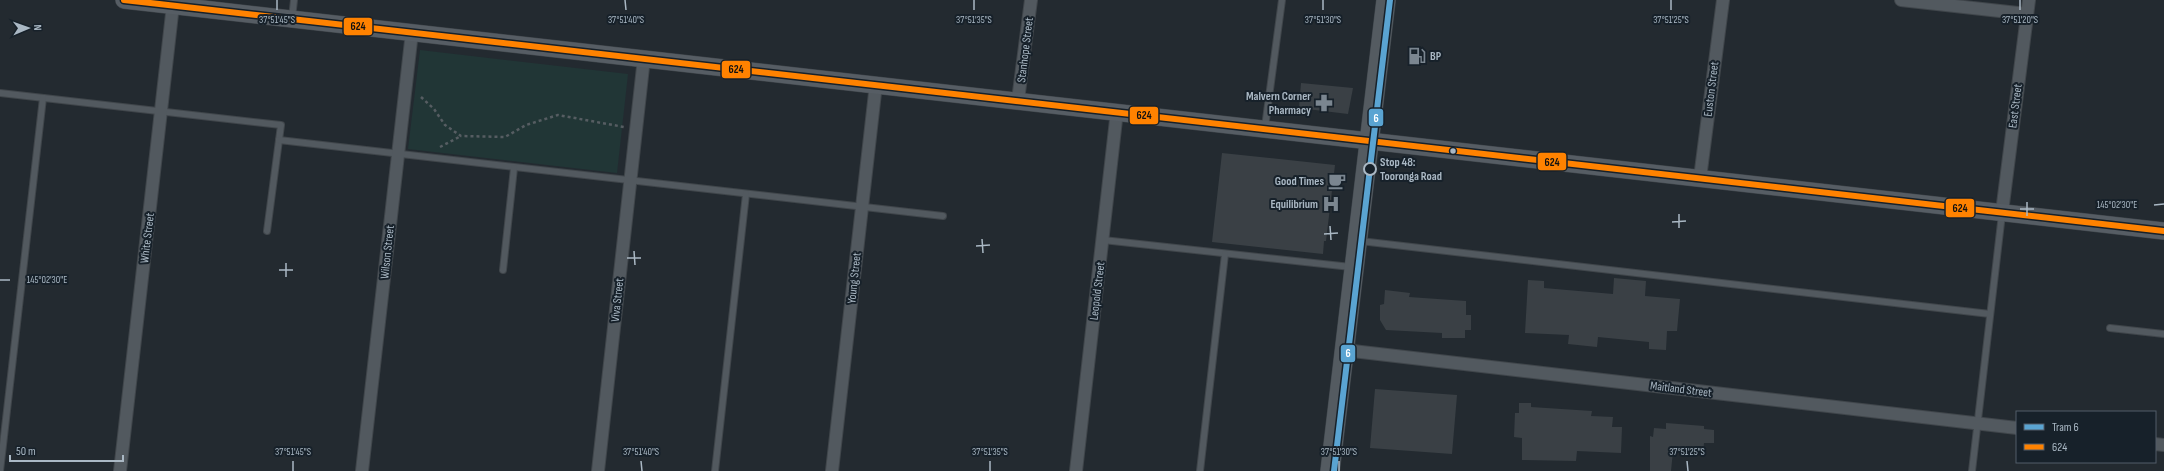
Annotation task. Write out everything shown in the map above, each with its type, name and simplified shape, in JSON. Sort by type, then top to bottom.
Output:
[{"type":"main road","points":[[124,0],[1117,111],[2164,231]]},
{"type":"main road","points":[[1330,471],[1368,140],[1386,0]]},
{"type":"street","name":"Stanhope Street","points":[[1018,100],[1031,0]]},
{"type":"street","name":"Euston Street","points":[[1700,178],[1723,0]]},
{"type":"street","points":[[1901,0],[2027,14]]},
{"type":"street","name":"East Street","points":[[2002,212],[2029,0]]},
{"type":"street","name":"White Street","points":[[120,471],[173,6]]},
{"type":"street","name":"Wilson Street","points":[[362,471],[412,32]]},
{"type":"street","name":"Viva Street","points":[[598,471],[644,58]]},
{"type":"street","name":"Young Street","points":[[832,471],[876,84]]},
{"type":"street","name":"Leopold Street","points":[[1076,471],[1117,111]]},
{"type":"street","name":"Maitland Street","points":[[1344,350],[2016,428]]},
{"type":"lane","points":[[292,19],[294,0]]},
{"type":"lane","points":[[1265,128],[1282,0]]},
{"type":"lane","points":[[0,93],[281,125],[267,231]]},
{"type":"lane","points":[[0,471],[43,98]]},
{"type":"lane","points":[[279,140],[943,216]]},
{"type":"lane","points":[[503,270],[514,168]]},
{"type":"lane","points":[[715,471],[746,194]]},
{"type":"lane","points":[[1972,471],[2002,212]]},
{"type":"lane","points":[[1103,240],[1354,267]]},
{"type":"lane","points":[[1357,241],[1990,314]]},
{"type":"lane","points":[[1200,471],[1225,254]]},
{"type":"lane","points":[[2110,328],[2164,334]]},
{"type":"path","points":[[421,97],[434,109],[445,124],[461,136]]},
{"type":"path","points":[[428,158],[439,148],[461,136],[505,137],[526,125],[558,115],[636,129]]},
{"type":"green space","points":[[420,50],[628,74],[617,173],[408,149]]},
{"type":"building","points":[[1301,83],[1353,88],[1348,114],[1299,108]]},
{"type":"building","points":[[1222,153],[1335,165],[1326,241],[1324,241],[1323,254],[1212,242]]},
{"type":"building","points":[[1614,278],[1646,281],[1645,296],[1680,299],[1677,331],[1667,331],[1666,350],[1649,349],[1649,342],[1598,337],[1597,347],[1568,344],[1569,335],[1525,333],[1528,280],[1544,281],[1544,288],[1613,294]]},
{"type":"building","points":[[1385,290],[1410,293],[1409,297],[1466,301],[1466,315],[1471,315],[1471,330],[1465,330],[1465,338],[1442,338],[1442,333],[1386,330],[1380,320],[1380,305],[1384,304]]},
{"type":"building","points":[[1375,389],[1457,395],[1452,454],[1370,448]]},
{"type":"building","points":[[1519,403],[1531,403],[1531,407],[1592,411],[1591,416],[1613,417],[1612,427],[1622,427],[1621,453],[1577,451],[1576,461],[1522,460],[1522,438],[1514,437],[1515,413],[1519,413]]},
{"type":"building","points":[[1666,423],[1704,426],[1704,429],[1714,430],[1714,443],[1704,443],[1703,453],[1673,451],[1671,471],[1650,471],[1650,436],[1653,437],[1654,428],[1666,429]]},
{"type":"tram line","name":"6","points":[[1334,471],[1390,0]]},
{"type":"transit line","name":"624","points":[[124,0],[2164,231]]},
{"type":"place","name":"BP","points":[[1417,56]]},
{"type":"place","name":"Malvern Corner Pharmacy","points":[[1324,103]]},
{"type":"place","name":"Stop 48: Tooronga Road","points":[[1370,169]]},
{"type":"place","name":"Good Times","points":[[1337,181]]},
{"type":"place","name":"Equilibrium","points":[[1331,204]]}]
